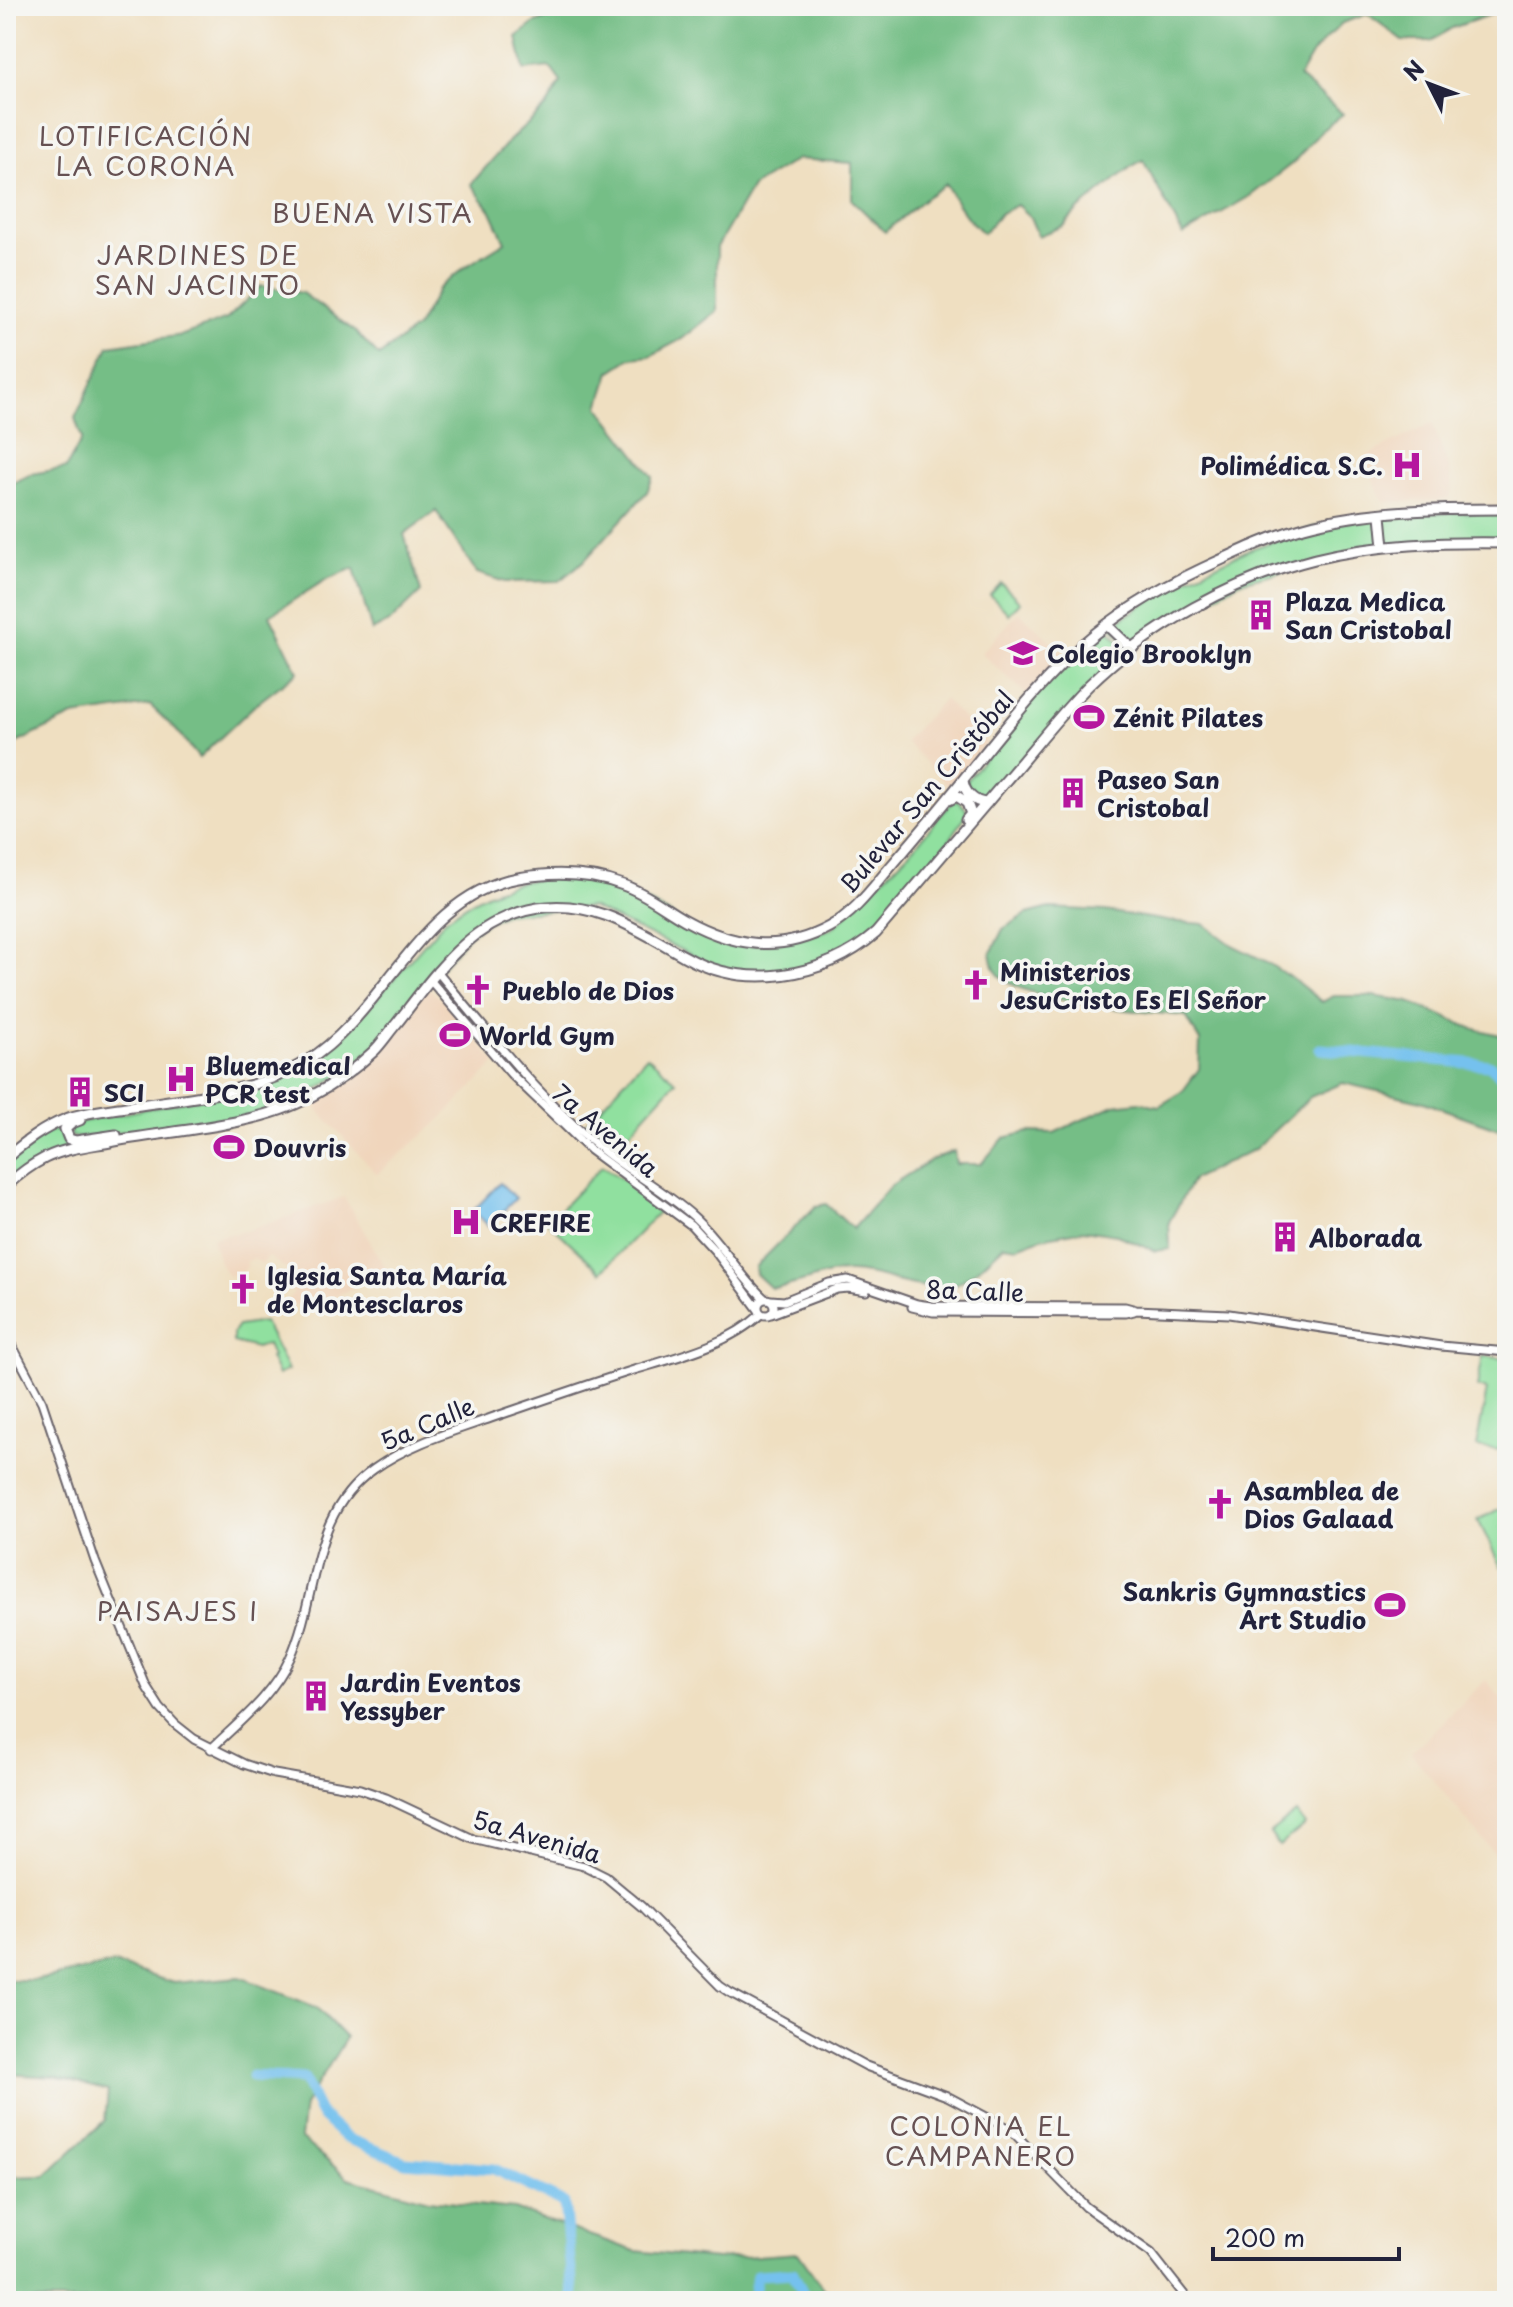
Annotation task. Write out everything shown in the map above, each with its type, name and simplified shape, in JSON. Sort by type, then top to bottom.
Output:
[{"type":"main road","name":"Bulevar San Cristóbal","points":[[6,1158],[37,1133],[64,1120],[87,1113],[224,1091],[271,1078],[304,1063],[350,1026],[439,920],[458,904],[508,880],[566,874],[626,886],[685,920],[745,943],[784,943],[830,927],[863,899],[1067,659],[1089,639],[1155,593],[1256,544],[1315,525],[1447,509],[1507,509]]},
{"type":"main road","points":[[1381,515],[1384,547]]},
{"type":"main road","points":[[6,1186],[38,1162],[65,1150],[270,1113],[307,1098],[375,1050],[456,950],[485,927],[519,912],[555,907],[591,909],[613,917],[686,957],[717,969],[765,976],[800,972],[831,962],[868,940],[1088,685],[1132,649],[1190,611],[1241,584],[1313,560],[1384,547],[1507,543]]},
{"type":"main road","points":[[1108,626],[1132,649]]},
{"type":"main road","points":[[963,780],[965,791],[977,801],[987,803]]},
{"type":"main road","points":[[941,806],[957,796],[967,803],[971,814],[945,845],[941,855]]},
{"type":"main road","points":[[181,1098],[79,1120],[67,1126],[65,1133],[69,1139],[76,1141],[174,1126],[202,1126]]},
{"type":"street","name":"7a Avenida","points":[[437,971],[533,1082],[598,1146],[709,1230],[768,1300]]},
{"type":"street","name":"7a Avenida","points":[[430,980],[511,1074],[590,1150],[691,1225],[715,1251],[759,1311]]},
{"type":"street","points":[[474,1033],[482,1025]]},
{"type":"street","name":"8a Calle","points":[[768,1300],[784,1301],[848,1280],[929,1312],[1126,1313],[1136,1310],[1229,1314],[1441,1346],[1507,1352]]},
{"type":"street","points":[[835,1282],[859,1289]]},
{"type":"street","name":"8a Calle","points":[[771,1314],[837,1289],[870,1290]]},
{"type":"street","points":[[768,1300],[775,1307],[766,1316],[759,1311],[759,1304],[768,1300]]},
{"type":"street","name":"5a Calle","points":[[211,1749],[263,1698],[285,1668],[303,1625],[327,1526],[348,1490],[359,1480],[410,1448],[721,1340],[746,1326],[759,1311]]},
{"type":"street","name":"5a Avenida","points":[[6,1334],[42,1402],[95,1561],[146,1686],[175,1724],[211,1749],[244,1764],[274,1774],[360,1789],[473,1839],[563,1859],[606,1877],[642,1907],[729,1992],[866,2066],[947,2096],[1011,2130],[1086,2207],[1151,2253],[1189,2301]]},
{"type":"shaded area","name":"Polimédica S.C.","points":[[1432,423],[1450,471],[1452,488],[1449,498],[1384,502],[1362,458]]},
{"type":"shaded area","name":"Colegio Brooklyn","points":[[1019,612],[1065,654],[1027,695],[981,653]]},
{"type":"shaded area","points":[[944,699],[988,744],[950,788],[905,741]]},
{"type":"shaded area","points":[[429,989],[496,1063],[439,1121],[377,1174],[317,1108],[318,1098]]},
{"type":"shaded area","points":[[344,1197],[386,1269],[355,1287],[324,1301],[287,1306],[294,1292],[279,1283],[288,1270],[268,1256],[262,1264],[253,1258],[248,1260],[242,1273],[228,1276],[219,1262],[212,1238],[250,1230]]},
{"type":"shaded area","points":[[1486,1680],[1507,1704],[1505,1867],[1411,1753]]},
{"type":"green space","points":[[577,6],[1507,6],[1507,9],[1452,28],[1431,41],[1403,41],[1368,14],[1342,23],[1314,51],[1299,77],[1343,114],[1321,131],[1294,162],[1250,196],[1183,235],[1143,160],[1079,209],[1063,226],[1038,236],[1030,217],[1017,205],[1001,213],[983,233],[971,222],[946,184],[885,232],[852,200],[852,163],[797,159],[752,187],[717,247],[717,311],[682,339],[650,356],[631,358],[610,372],[599,407],[653,477],[647,492],[584,561],[559,581],[505,582],[477,573],[436,511],[404,534],[421,592],[391,621],[372,631],[354,568],[327,579],[270,615],[298,672],[255,705],[199,758],[150,705],[73,716],[6,748],[6,486],[31,474],[66,468],[82,439],[75,418],[109,346],[183,335],[227,319],[261,286],[302,293],[356,332],[379,356],[417,327],[439,288],[505,242],[491,211],[471,184],[509,141],[546,107],[561,82],[550,67],[524,70],[517,37],[533,24]]},
{"type":"green space","points":[[1507,512],[1507,540],[1386,545],[1383,517],[1416,513]]},
{"type":"green space","points":[[1379,517],[1382,546],[1240,582],[1132,646],[1111,626],[1173,585],[1248,550],[1317,526]]},
{"type":"green space","points":[[1001,583],[1020,602],[1009,614],[990,595]]},
{"type":"green space","points":[[1107,628],[1128,649],[985,799],[975,795],[966,781],[1059,671]]},
{"type":"green space","points":[[955,801],[966,809],[966,815],[942,852],[873,930],[855,946],[832,958],[788,972],[746,972],[712,965],[591,907],[505,914],[469,935],[372,1049],[350,1068],[306,1096],[251,1115],[204,1124],[174,1124],[78,1138],[70,1136],[70,1128],[81,1122],[248,1088],[341,1039],[445,920],[492,891],[541,879],[566,878],[592,882],[644,900],[697,930],[731,944],[765,944],[793,939],[827,930],[838,923]]},
{"type":"green space","points":[[1050,908],[1105,911],[1204,924],[1232,945],[1265,961],[1297,982],[1322,1002],[1334,996],[1373,996],[1409,1002],[1471,1028],[1500,1035],[1507,1040],[1507,1132],[1421,1101],[1343,1083],[1310,1097],[1255,1149],[1193,1179],[1169,1222],[1170,1249],[1155,1251],[1117,1235],[1084,1230],[1041,1238],[1018,1247],[1004,1245],[968,1277],[942,1287],[840,1272],[771,1288],[756,1274],[755,1267],[816,1206],[826,1204],[853,1229],[890,1186],[931,1160],[954,1151],[956,1164],[981,1164],[1004,1138],[1029,1132],[1054,1133],[1114,1105],[1139,1102],[1159,1106],[1182,1092],[1199,1069],[1200,1041],[1186,1016],[1054,998],[1008,982],[996,971],[991,953],[1003,929],[1027,914]]},
{"type":"green space","points":[[647,1056],[676,1081],[613,1151],[583,1127]]},
{"type":"green space","points":[[66,1122],[61,1135],[63,1141],[72,1145],[6,1182],[6,1166],[13,1159],[34,1141]]},
{"type":"green space","points":[[602,1166],[664,1207],[601,1272],[548,1222]]},
{"type":"green space","points":[[264,1322],[288,1370],[278,1375],[267,1344],[256,1348],[233,1342],[233,1333],[238,1326]]},
{"type":"green space","points":[[1483,1356],[1507,1359],[1507,1396],[1500,1450],[1476,1447],[1487,1390],[1477,1387]]},
{"type":"green space","points":[[1507,1505],[1507,1564],[1501,1567],[1478,1520]]},
{"type":"green space","points":[[1296,1813],[1305,1825],[1279,1846],[1270,1833]]},
{"type":"green space","points":[[114,1964],[174,1983],[240,1977],[316,2007],[346,2038],[304,2106],[300,2138],[348,2178],[429,2200],[514,2209],[635,2251],[717,2259],[798,2253],[832,2301],[6,2301],[6,2177],[45,2176],[105,2120],[108,2091],[55,2077],[6,2074],[6,1980],[37,1980]]},
{"type":"water","points":[[500,1183],[516,1198],[489,1226],[473,1211]]},
{"type":"waterway","points":[[1320,1049],[1489,1065],[1507,1081]]},
{"type":"waterway","points":[[252,2076],[304,2079],[321,2115],[346,2138],[405,2162],[494,2169],[564,2203],[574,2301]]},
{"type":"waterway","points":[[753,2301],[757,2275],[793,2273],[807,2301]]},
{"type":"place","name":"Polimédica S.C.","points":[[1407,465]]},
{"type":"place","name":"Plaza Medica San Cristobal","points":[[1261,615]]},
{"type":"place","name":"Colegio Brooklyn","points":[[1023,653]]},
{"type":"place","name":"Zénit Pilates","points":[[1089,717]]},
{"type":"place","name":"Paseo San Cristobal","points":[[1073,793]]},
{"type":"place","name":"Ministerios JesuCristo Es El Señor","points":[[976,985]]},
{"type":"place","name":"Pueblo de Dios","points":[[478,990]]},
{"type":"place","name":"World Gym","points":[[455,1035]]},
{"type":"place","name":"Bluemedical PCR test","points":[[181,1079]]},
{"type":"place","name":"SCI","points":[[80,1092]]},
{"type":"place","name":"Douvris","points":[[229,1147]]},
{"type":"place","name":"CREFIRE","points":[[466,1222]]},
{"type":"place","name":"Alborada","points":[[1285,1237]]},
{"type":"place","name":"Iglesia Santa María de Montesclaros","points":[[243,1289]]},
{"type":"place","name":"Asamblea de Dios Galaad","points":[[1220,1504]]},
{"type":"place","name":"Sankris Gymnastics Art Studio","points":[[1390,1605]]},
{"type":"place","name":"Jardin Eventos Yessyber","points":[[316,1696]]},
{"type":"district","name":"LOTIFICACIÓN LA CORONA","points":[[146,150]]},
{"type":"district","name":"BUENA VISTA","points":[[373,212]]},
{"type":"district","name":"JARDINES DE SAN JACINTO","points":[[198,269]]},
{"type":"district","name":"PAISAJES I","points":[[178,1610]]},
{"type":"district","name":"COLONIA EL CAMPANERO","points":[[981,2140]]}]
